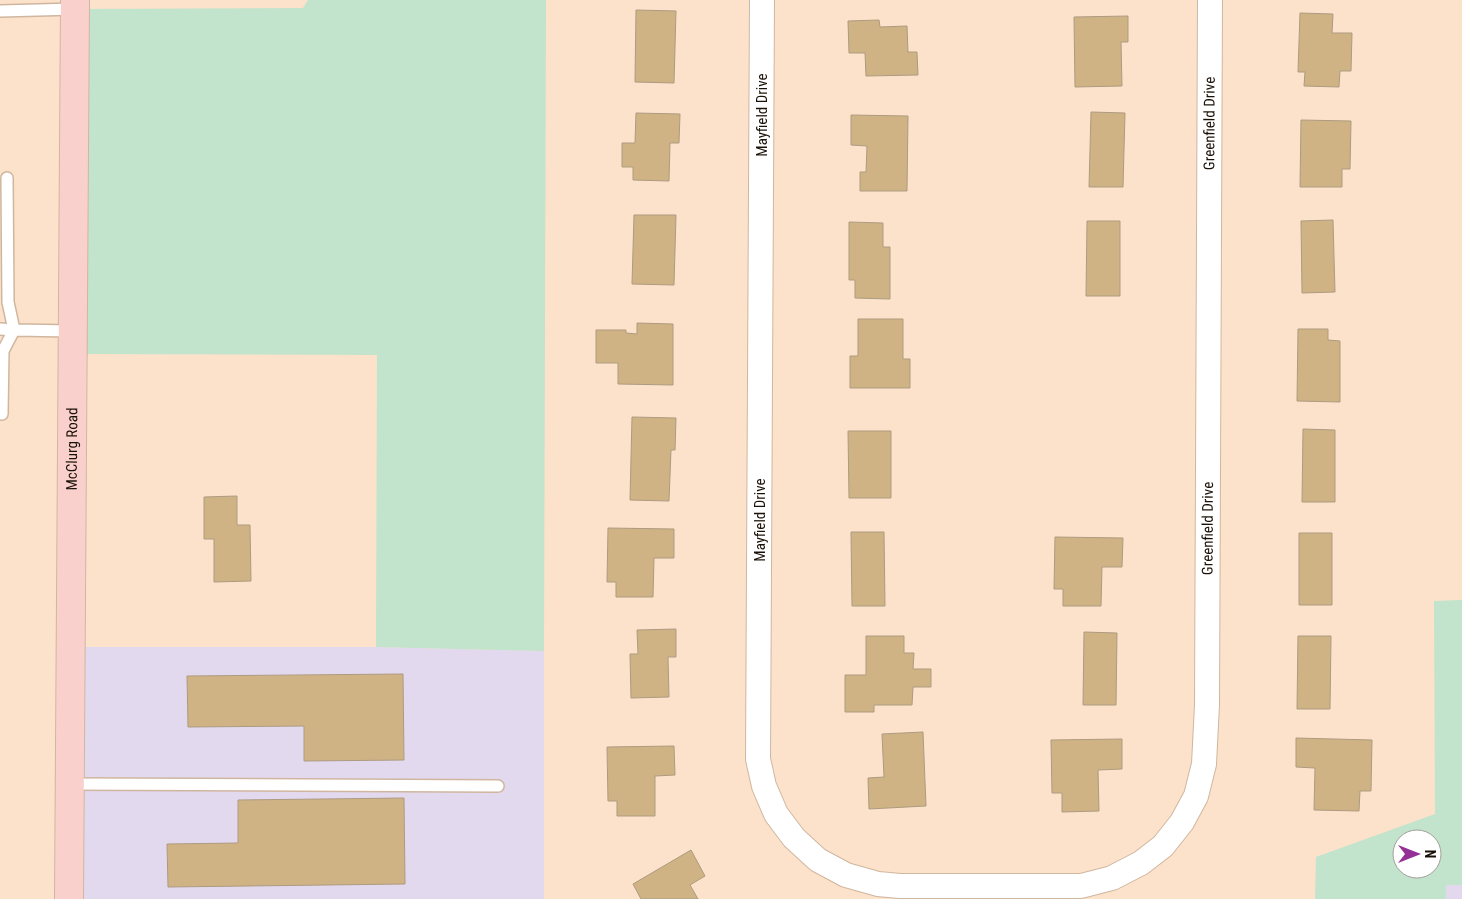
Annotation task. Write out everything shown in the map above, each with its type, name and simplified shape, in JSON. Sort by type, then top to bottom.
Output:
[{"type":"street","name":"Mayfield Drive","points":[[762,0],[758,759],[764,786],[776,814],[794,838],[818,860],[846,875],[878,884],[974,893]]},
{"type":"street","name":"Greenfield Drive","points":[[974,893],[1081,886],[1112,878],[1141,863],[1163,846],[1182,822],[1196,796],[1204,764],[1206,704],[1210,0]]},
{"type":"street","name":"McClurg Road","points":[[68,899],[75,4]]},
{"type":"lane","points":[[0,11],[75,4]]},
{"type":"lane","points":[[2,414],[3,351],[14,330],[8,302],[6,178]]},
{"type":"lane","points":[[0,329],[73,331]]},
{"type":"lane","points":[[69,784],[498,786]]},
{"type":"shaded area","points":[[71,647],[376,647],[544,651],[544,899],[69,899]]},
{"type":"shaded area","points":[[1446,885],[1462,885],[1462,899],[1446,899]]},
{"type":"green space","points":[[308,0],[546,0],[544,651],[376,647],[377,355],[73,354],[75,9],[303,8]]},
{"type":"green space","points":[[1462,600],[1462,885],[1446,885],[1446,899],[1315,899],[1316,857],[1392,830],[1392,879],[1442,879],[1442,829],[1393,829],[1435,814],[1434,601]]},
{"type":"building","points":[[636,10],[676,11],[674,83],[635,82]]},
{"type":"building","points":[[1300,13],[1333,14],[1332,33],[1352,33],[1351,71],[1340,71],[1339,87],[1304,86],[1305,72],[1298,72]]},
{"type":"building","points":[[1128,16],[1128,42],[1121,42],[1122,86],[1075,87],[1074,17]]},
{"type":"building","points":[[879,20],[880,27],[907,26],[908,52],[917,52],[918,75],[866,76],[865,53],[849,53],[848,21]]},
{"type":"building","points":[[1091,112],[1125,113],[1123,187],[1089,187]]},
{"type":"building","points":[[636,113],[680,114],[679,143],[670,143],[669,181],[633,180],[633,167],[622,167],[622,143],[635,143]]},
{"type":"building","points":[[851,115],[908,116],[907,191],[860,191],[860,172],[866,172],[867,146],[851,145]]},
{"type":"building","points":[[1301,120],[1351,121],[1350,169],[1342,169],[1342,187],[1300,187]]},
{"type":"building","points":[[634,215],[676,215],[674,285],[632,284]]},
{"type":"building","points":[[1333,220],[1335,292],[1302,293],[1301,221]]},
{"type":"building","points":[[1087,221],[1120,221],[1120,296],[1086,296]]},
{"type":"building","points":[[849,222],[883,223],[883,247],[890,247],[890,299],[855,298],[855,280],[849,280]]},
{"type":"building","points":[[858,319],[903,319],[903,359],[910,359],[910,388],[850,388],[850,356],[858,356]]},
{"type":"building","points":[[637,323],[673,324],[673,385],[618,384],[618,363],[596,363],[596,330],[626,330],[626,333],[637,334]]},
{"type":"building","points":[[1298,329],[1328,329],[1328,340],[1340,341],[1340,402],[1297,401]]},
{"type":"building","points":[[632,417],[676,418],[675,450],[671,450],[669,501],[630,500]]},
{"type":"building","points":[[1303,429],[1335,430],[1335,502],[1302,502]]},
{"type":"building","points":[[848,431],[891,431],[891,498],[849,498]]},
{"type":"building","points":[[237,496],[237,525],[250,525],[251,581],[214,582],[214,539],[204,539],[204,497]]},
{"type":"building","points":[[608,528],[674,529],[674,558],[654,558],[653,597],[616,597],[616,582],[607,582]]},
{"type":"building","points":[[851,532],[884,532],[885,606],[852,606]]},
{"type":"building","points":[[1299,533],[1332,533],[1332,605],[1299,605]]},
{"type":"building","points":[[1055,537],[1123,538],[1122,567],[1102,567],[1101,606],[1063,606],[1063,589],[1054,589]]},
{"type":"building","points":[[676,629],[676,657],[668,657],[669,697],[631,698],[630,654],[638,654],[637,630]]},
{"type":"building","points":[[1084,632],[1117,633],[1116,705],[1083,705]]},
{"type":"building","points":[[866,636],[904,636],[904,653],[914,653],[913,669],[931,669],[931,687],[913,687],[912,705],[874,705],[874,712],[845,712],[845,675],[866,675]]},
{"type":"building","points":[[1298,636],[1331,636],[1330,709],[1297,709]]},
{"type":"building","points":[[403,674],[404,760],[304,761],[304,726],[188,727],[187,676]]},
{"type":"building","points":[[923,732],[926,806],[869,809],[868,778],[884,777],[882,734]]},
{"type":"building","points":[[1296,738],[1372,740],[1371,791],[1360,791],[1359,811],[1314,810],[1315,768],[1296,767]]},
{"type":"building","points":[[1122,739],[1122,769],[1098,770],[1099,811],[1062,812],[1062,793],[1052,793],[1051,740]]},
{"type":"building","points":[[674,746],[675,775],[655,776],[655,816],[617,816],[617,801],[608,801],[607,747]]},
{"type":"building","points":[[404,798],[405,884],[168,887],[167,844],[238,843],[238,800]]},
{"type":"building","points":[[691,850],[705,876],[690,885],[698,899],[641,899],[633,884]]}]
